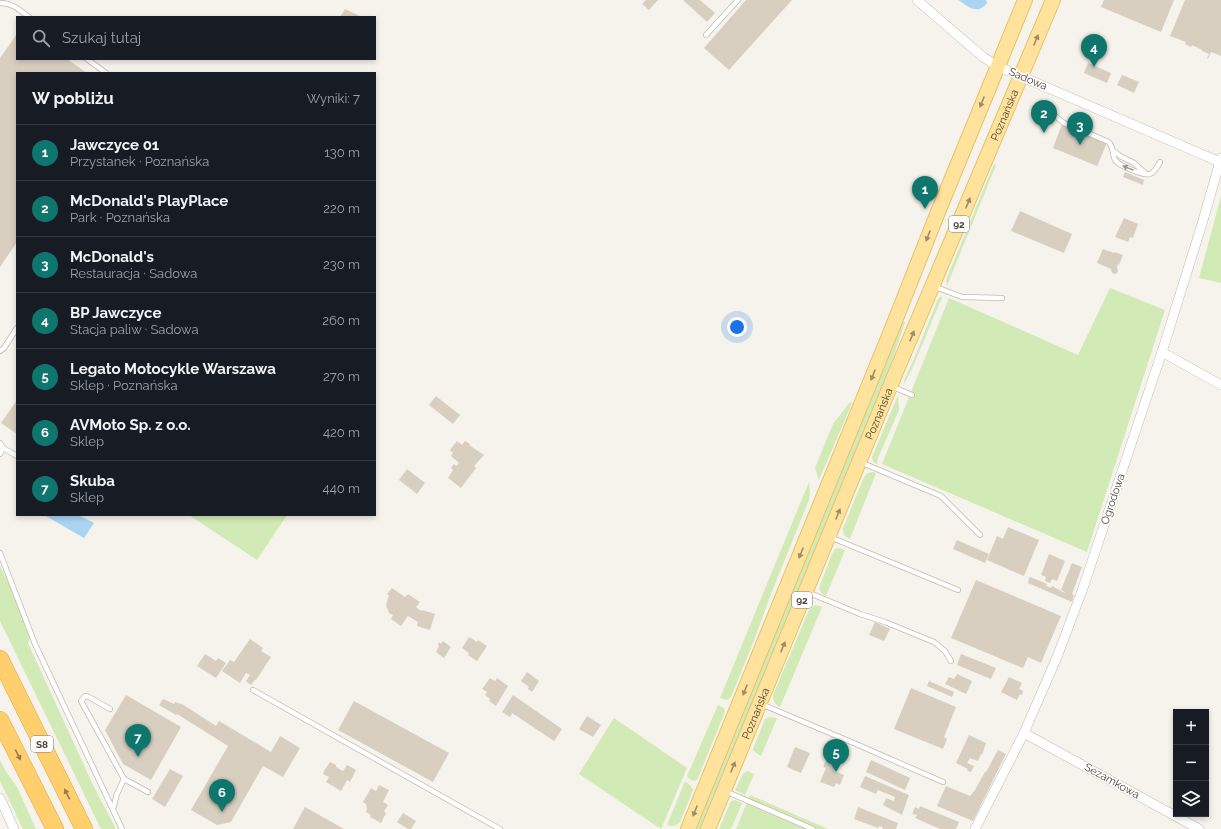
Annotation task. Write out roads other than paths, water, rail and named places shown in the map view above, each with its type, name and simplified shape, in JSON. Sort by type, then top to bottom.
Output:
[{"type":"highway","name":"S8","points":[[0,659],[84,829]]},
{"type":"highway","name":"S8","points":[[0,720],[55,829]]},
{"type":"main road","name":"Poznańska","points":[[688,829],[894,326],[940,204],[1025,0]]},
{"type":"main road","name":"Poznańska","points":[[708,829],[890,386],[1053,0]]},
{"type":"street","name":"Sadowa","points":[[917,0],[983,57],[997,66],[1220,160]]},
{"type":"street","name":"Ogrodowa","points":[[975,829],[1024,733],[1057,657],[1082,591],[1162,352],[1202,224],[1220,160]]},
{"type":"street","points":[[1162,352],[1221,385]]},
{"type":"street","name":"Sezamkowa","points":[[1024,733],[1199,829]]},
{"type":"street","points":[[0,798],[14,829]]},
{"type":"lane","points":[[706,35],[738,0]]},
{"type":"lane","points":[[0,3],[16,8],[28,16]]},
{"type":"lane","points":[[87,60],[105,72]]},
{"type":"lane","points":[[1050,112],[1064,123],[1107,140],[1111,144],[1114,151],[1115,161],[1119,164],[1146,174],[1151,174],[1155,171],[1160,162]]},
{"type":"lane","points":[[1114,151],[1120,156],[1134,163],[1146,174]]},
{"type":"lane","points":[[933,286],[962,297],[1002,298]]},
{"type":"lane","points":[[0,351],[4,348],[16,330]]},
{"type":"lane","points":[[890,386],[912,395]]},
{"type":"lane","points":[[0,443],[4,448],[16,455]]},
{"type":"lane","points":[[0,454],[4,448]]},
{"type":"lane","points":[[859,462],[941,496],[980,535]]},
{"type":"lane","points":[[828,537],[958,590]]},
{"type":"lane","points":[[0,552],[36,644],[122,829]]},
{"type":"lane","points":[[806,591],[860,614],[885,622],[934,642],[945,651],[951,661]]},
{"type":"lane","points":[[253,690],[500,829]]},
{"type":"lane","points":[[110,709],[89,697],[85,696],[81,701],[124,779],[148,792]]},
{"type":"lane","points":[[760,703],[943,782]]},
{"type":"lane","points":[[113,810],[117,794],[124,779]]},
{"type":"lane","points":[[724,790],[813,829]]},
{"type":"water","points":[[958,0],[986,0],[987,3],[980,9],[972,9]]},
{"type":"water","points":[[46,516],[80,516],[94,523],[84,538]]},
{"type":"place","name":"BP Jawczyce","points":[[1094,67]]},
{"type":"place","name":"McDonald's PlayPlace","points":[[1044,133]]},
{"type":"place","name":"McDonald's","points":[[1080,145]]},
{"type":"place","name":"Jawczyce 01","points":[[925,209]]},
{"type":"place","name":"Skuba","points":[[138,757]]},
{"type":"place","name":"Legato Motocykle Warszawa","points":[[836,772]]},
{"type":"place","name":"AVMoto Sp. z o.o.","points":[[222,812]]}]
